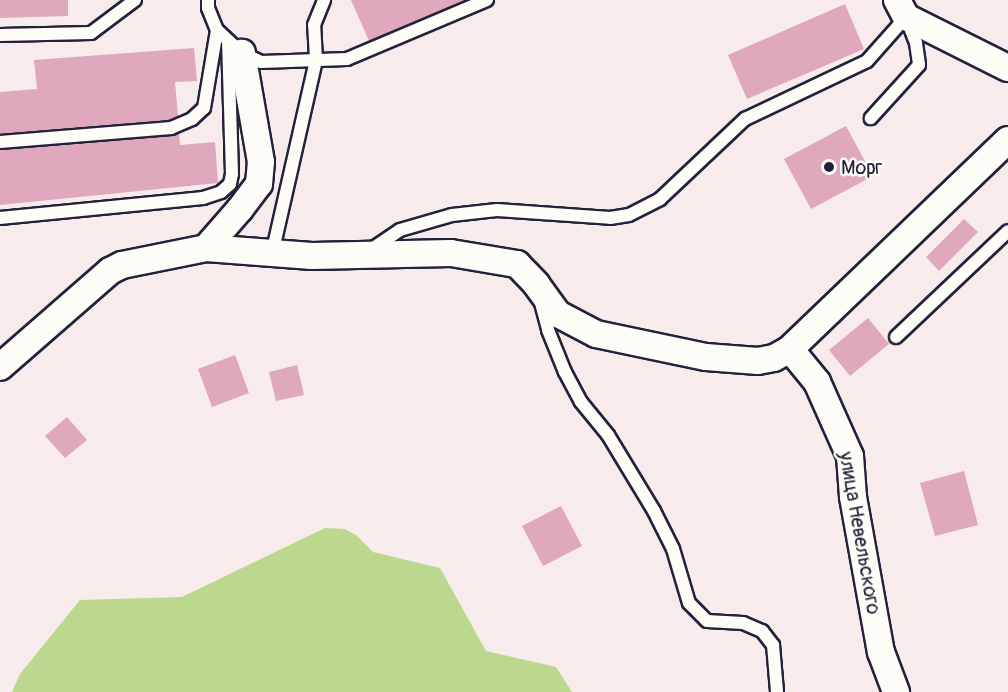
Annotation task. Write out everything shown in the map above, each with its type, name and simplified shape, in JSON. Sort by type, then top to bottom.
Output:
[{"type":"street","points":[[901,8],[1008,68]]},
{"type":"street","points":[[206,248],[259,184],[261,162],[235,47]]},
{"type":"street","points":[[0,368],[110,271],[122,265],[206,248],[272,254],[451,253],[517,264],[536,284],[558,314],[596,334],[706,357],[758,362],[774,358],[790,349],[1008,140]]},
{"type":"street","name":"улица Невельского","points":[[790,349],[817,382],[850,456],[853,497],[881,651],[896,692]]},
{"type":"lane","points":[[0,35],[91,33],[135,0]]},
{"type":"lane","points":[[208,0],[208,8],[217,30],[235,47],[261,62],[347,58],[487,0]]},
{"type":"lane","points":[[272,254],[316,60],[314,25],[324,0]]},
{"type":"lane","points":[[871,118],[919,65],[916,43],[901,8]]},
{"type":"lane","points":[[363,255],[400,230],[452,215],[497,210],[610,218],[629,215],[660,199],[745,119],[867,61],[901,8]]},
{"type":"lane","points":[[0,142],[171,128],[192,119],[204,108],[217,30]]},
{"type":"lane","points":[[0,218],[203,198],[221,192],[230,184],[232,174],[235,47]]},
{"type":"lane","points":[[896,337],[1008,231]]},
{"type":"lane","points":[[536,284],[548,330],[565,372],[582,402],[608,435],[654,511],[673,549],[689,603],[706,621],[742,623],[762,631],[773,645],[777,692]]},
{"type":"green space","points":[[325,528],[344,529],[356,535],[373,552],[440,568],[486,651],[556,667],[572,692],[12,692],[20,674],[80,600],[182,597]]},
{"type":"building","points":[[0,0],[68,0],[68,16],[0,18]]},
{"type":"building","points":[[351,0],[466,0],[369,41]]},
{"type":"building","points":[[845,4],[864,49],[747,99],[728,55]]},
{"type":"building","points":[[194,48],[197,81],[175,82],[178,116],[169,120],[0,134],[0,92],[37,89],[34,60]]},
{"type":"building","name":"Морг","points":[[846,126],[873,176],[811,209],[784,159]]},
{"type":"building","points":[[179,133],[180,145],[215,142],[218,183],[0,205],[0,150]]},
{"type":"building","points":[[964,219],[978,232],[939,271],[926,257]]},
{"type":"building","points":[[868,318],[889,344],[850,376],[829,350]]},
{"type":"building","points":[[235,355],[249,393],[212,407],[198,369]]},
{"type":"building","points":[[297,365],[304,395],[276,401],[269,372]]},
{"type":"building","points":[[67,417],[87,440],[65,458],[45,436]]},
{"type":"building","points":[[964,471],[978,525],[935,536],[920,483]]},
{"type":"building","points":[[561,506],[582,546],[543,566],[522,526]]},
{"type":"place","name":"Морг","points":[[829,167]]}]
